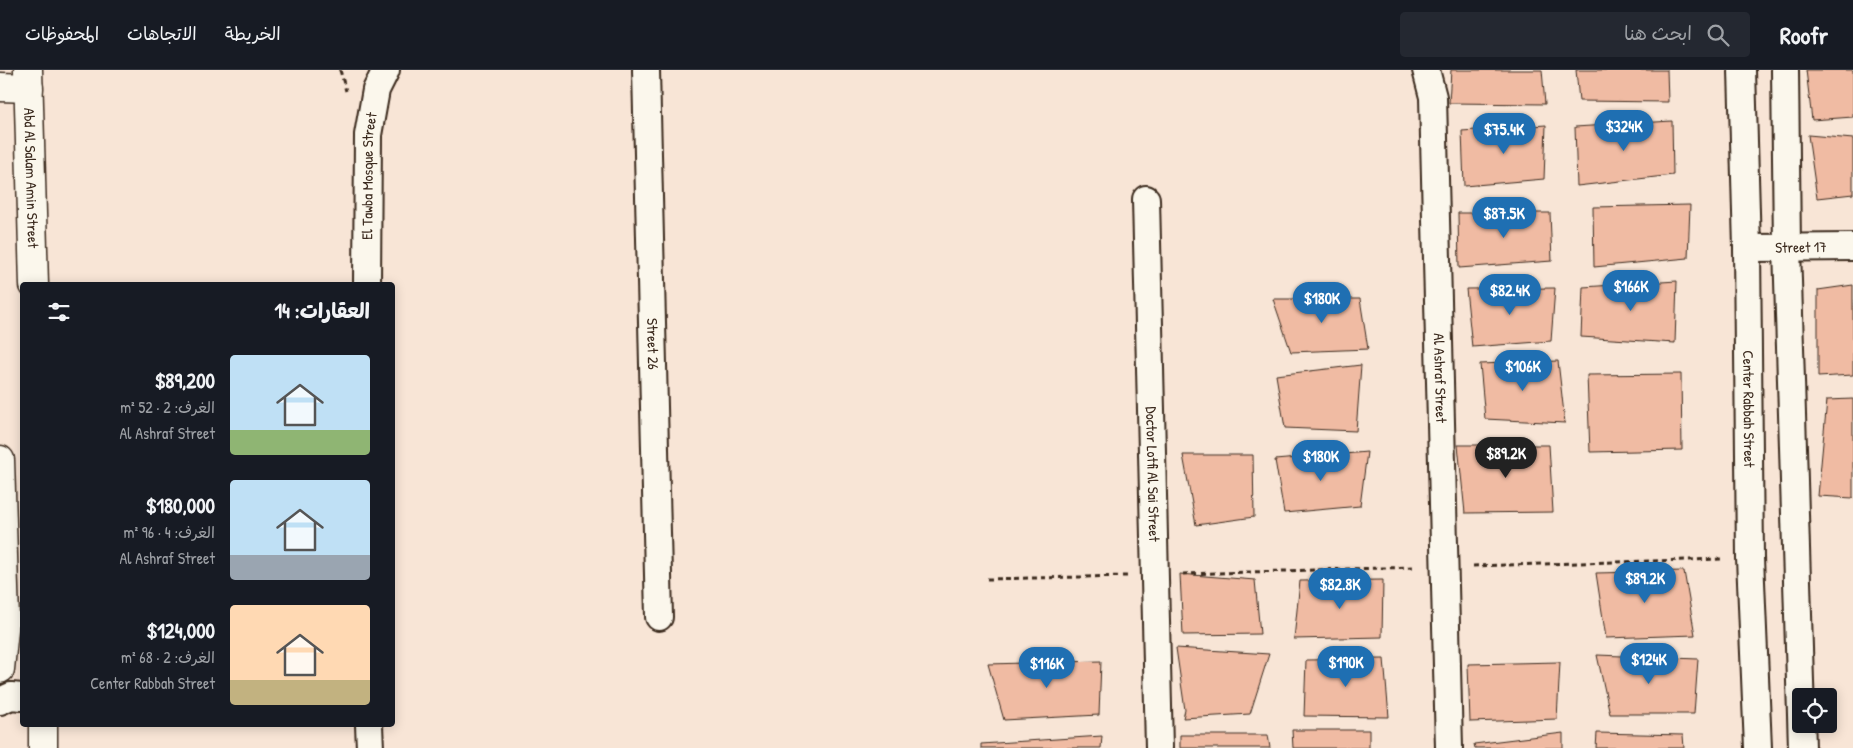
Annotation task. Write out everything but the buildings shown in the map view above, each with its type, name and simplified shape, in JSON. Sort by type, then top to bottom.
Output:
[{"type":"street","name":"El Tawba Mosque Street","points":[[366,282],[368,135],[376,90],[386,70]]},
{"type":"street","name":"Street 26","points":[[646,70],[659,617]]},
{"type":"street","name":"Al Ashraf Street","points":[[1426,70],[1433,97],[1449,748]]},
{"type":"street","name":"Center Rabbah Street","points":[[1742,70],[1747,248],[1750,558],[1758,748]]},
{"type":"street","points":[[1785,70],[1787,247],[1802,748]]},
{"type":"street","points":[[0,87],[28,79]]},
{"type":"street","name":"Abd Al Salam Amin Street","points":[[28,79],[34,282]]},
{"type":"street","name":"Doctor Lotfi Al Sai Street","points":[[1146,199],[1159,748]]},
{"type":"street","name":"Street 17","points":[[1747,248],[1853,247]]},
{"type":"street","points":[[0,460],[5,619],[0,669]]},
{"type":"street","points":[[0,701],[11,696],[20,697]]},
{"type":"street","points":[[44,727],[44,748]]},
{"type":"street","points":[[369,727],[370,748]]},
{"type":"path","points":[[987,579],[1750,558]]}]
